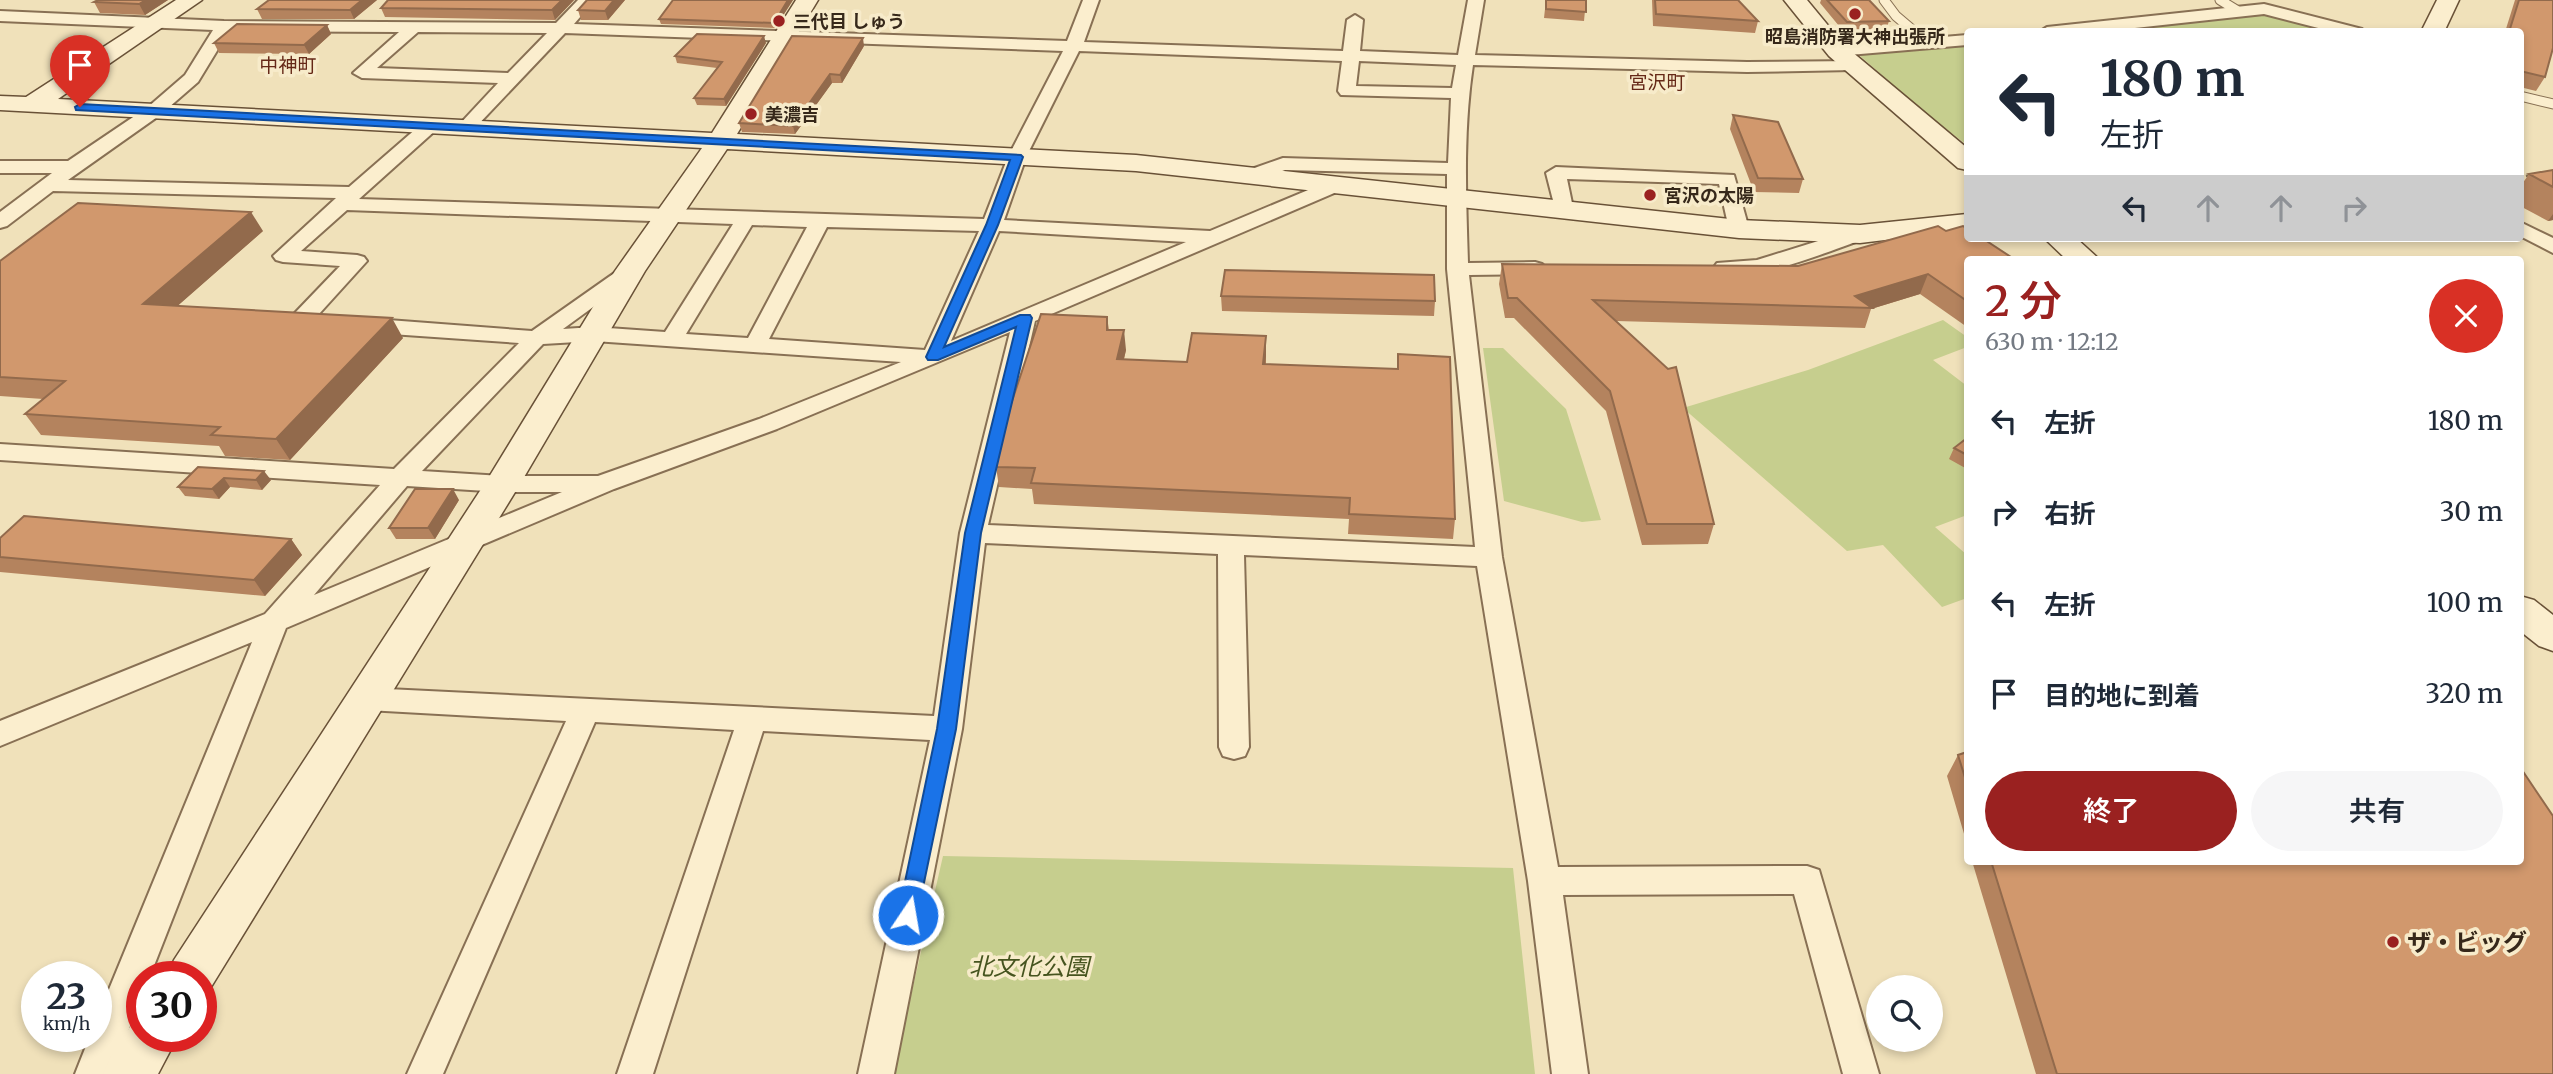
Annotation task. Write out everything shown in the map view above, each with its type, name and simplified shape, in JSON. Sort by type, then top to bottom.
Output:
[{"type":"street","points":[[31,105],[191,0]]},
{"type":"street","points":[[466,127],[587,0]]},
{"type":"street","points":[[201,961],[461,545],[502,485],[630,271],[719,142],[807,0]]},
{"type":"street","points":[[933,357],[992,225],[1017,157],[1074,45],[1091,0]]},
{"type":"street","points":[[1476,0],[1460,93],[1456,196],[1458,269],[1489,558],[1544,881],[1570,1074]]},
{"type":"street","points":[[1795,0],[1845,58],[1964,159]]},
{"type":"street","points":[[2434,28],[2448,0]]},
{"type":"street","points":[[360,27],[382,9]]},
{"type":"street","points":[[2084,28],[2264,9],[2340,28]]},
{"type":"street","points":[[0,16],[224,26],[561,28],[1464,60],[1747,67],[1845,58],[1964,40]]},
{"type":"street","points":[[0,35],[33,17]]},
{"type":"street","points":[[1355,20],[1347,91],[1460,93]]},
{"type":"street","points":[[0,222],[72,167],[154,111],[192,78],[224,26]]},
{"type":"street","points":[[414,27],[362,73],[513,78]]},
{"type":"street","points":[[0,103],[1136,163],[1739,229],[1860,234],[1964,222]]},
{"type":"street","points":[[431,125],[284,256],[357,261],[301,320],[537,338],[594,334],[933,357]]},
{"type":"street","points":[[1253,175],[1283,164],[1458,169]]},
{"type":"street","points":[[0,167],[72,167]]},
{"type":"street","points":[[1563,208],[1556,173],[1727,179],[1739,229]]},
{"type":"street","points":[[0,734],[461,545],[605,482],[768,424],[933,357],[1339,184]]},
{"type":"street","points":[[48,185],[746,219],[992,225],[1214,237]]},
{"type":"street","points":[[671,340],[746,219]]},
{"type":"street","points":[[755,345],[820,221]]},
{"type":"street","points":[[2524,230],[2553,246]]},
{"type":"street","points":[[1704,267],[1759,266],[1860,234]]},
{"type":"street","points":[[2062,242],[2080,256]]},
{"type":"street","points":[[1458,269],[1554,268]]},
{"type":"street","points":[[93,1074],[275,621],[400,478],[537,338],[630,271]]},
{"type":"street","points":[[876,1074],[947,729],[973,533],[1025,318]]},
{"type":"street","points":[[0,452],[502,485],[605,482]]},
{"type":"street","points":[[973,533],[1489,558]]},
{"type":"street","points":[[1231,545],[1234,747]]},
{"type":"street","points":[[2524,613],[2553,636]]},
{"type":"street","points":[[367,699],[947,729]]},
{"type":"street","points":[[425,1074],[586,710]]},
{"type":"street","points":[[635,1074],[752,720]]},
{"type":"street","points":[[1544,881],[1807,880],[1860,1074]]},
{"type":"street","points":[[129,1074],[143,1052]]},
{"type":"lane","points":[[1884,0],[1896,16],[1929,44]]},
{"type":"lane","points":[[2220,0],[2238,11]]},
{"type":"lane","points":[[2524,97],[2553,104]]},
{"type":"path","points":[[2524,176],[2542,173]]},
{"type":"green space","points":[[2266,14],[2324,28],[2131,28]]},
{"type":"green space","points":[[1964,44],[1964,143],[1924,112],[1859,55]]},
{"type":"green space","points":[[1943,320],[1964,335],[1964,348],[1933,360],[1964,384],[1964,516],[1935,527],[1964,552],[1964,599],[1942,607],[1883,545],[1847,551],[1683,408],[1808,370]]},
{"type":"green space","points":[[1483,348],[1503,348],[1566,409],[1601,520],[1582,522],[1504,501]]},
{"type":"green space","name":"北文化公園","points":[[943,856],[1513,868],[1535,1074],[893,1074]]},
{"type":"building","points":[[146,0],[139,4],[94,2]]},
{"type":"building","points":[[269,0],[362,0],[350,10],[257,9]]},
{"type":"building","points":[[388,0],[562,0],[552,10],[381,8]]},
{"type":"building","points":[[587,0],[614,0],[605,11],[578,10]]},
{"type":"building","points":[[673,0],[788,0],[774,23],[659,19]]},
{"type":"building","points":[[1546,0],[1586,0],[1586,12],[1546,9]]},
{"type":"building","points":[[1655,0],[1738,0],[1758,21],[1656,14]]},
{"type":"building","points":[[1827,0],[1869,0],[1889,21],[1847,22]]},
{"type":"building","points":[[2519,0],[2553,0],[2553,48],[2545,77],[2524,72],[2524,28],[2510,28]]},
{"type":"building","points":[[237,24],[327,25],[304,45],[214,43]]},
{"type":"building","points":[[697,34],[764,36],[724,99],[694,98],[722,62],[675,56]]},
{"type":"building","points":[[792,36],[863,38],[840,75],[830,74],[793,126],[739,123]]},
{"type":"building","points":[[1733,115],[1778,122],[1803,179],[1758,178]]},
{"type":"building","points":[[2553,170],[2553,187],[2529,174]]},
{"type":"building","points":[[78,203],[251,212],[143,304],[392,318],[276,439],[211,435],[220,427],[25,414],[65,381],[0,377],[0,261]]},
{"type":"building","points":[[1938,226],[1946,231],[1963,226],[1964,242],[1988,242],[2009,256],[1964,256],[1964,299],[1928,274],[1855,296],[1872,308],[1593,300],[1668,369],[1676,367],[1714,524],[1647,524],[1610,391],[1517,298],[1508,298],[1502,264],[1798,266]]},
{"type":"building","points":[[1225,270],[1434,275],[1435,301],[1221,296]]},
{"type":"building","points":[[1041,314],[1107,317],[1107,330],[1124,330],[1117,359],[1187,362],[1192,333],[1266,336],[1263,364],[1398,369],[1398,354],[1450,357],[1455,519],[1349,514],[1350,498],[1031,483],[1035,468],[996,467],[1008,413]]},
{"type":"building","points":[[1964,440],[1964,453],[1954,448]]},
{"type":"building","points":[[198,467],[264,471],[256,480],[224,478],[212,489],[178,487]]},
{"type":"building","points":[[415,489],[453,489],[428,528],[389,528]]},
{"type":"building","points":[[24,516],[291,539],[254,580],[0,557],[0,538]]},
{"type":"building","points":[[1964,753],[1964,774],[1958,755]]},
{"type":"building","points":[[2524,773],[2553,816],[2553,1074],[2057,1074],[1992,865],[2524,865]]},
{"type":"place","name":"昭島消防署大神出張所","points":[[1855,14]]},
{"type":"place","name":"三代目 しゅう","points":[[779,21]]},
{"type":"place","name":"美濃吉","points":[[751,114]]},
{"type":"place","name":"宮沢の太陽","points":[[1650,195]]},
{"type":"place","name":"ザ・ビッグ","points":[[2393,942]]},
{"type":"district","name":"中神町","points":[[288,65]]},
{"type":"district","name":"宮沢町","points":[[1657,82]]},
{"type":"route","points":[[80,107],[1017,157],[992,225],[933,357],[1025,318],[973,533],[947,729],[908,915]]}]
